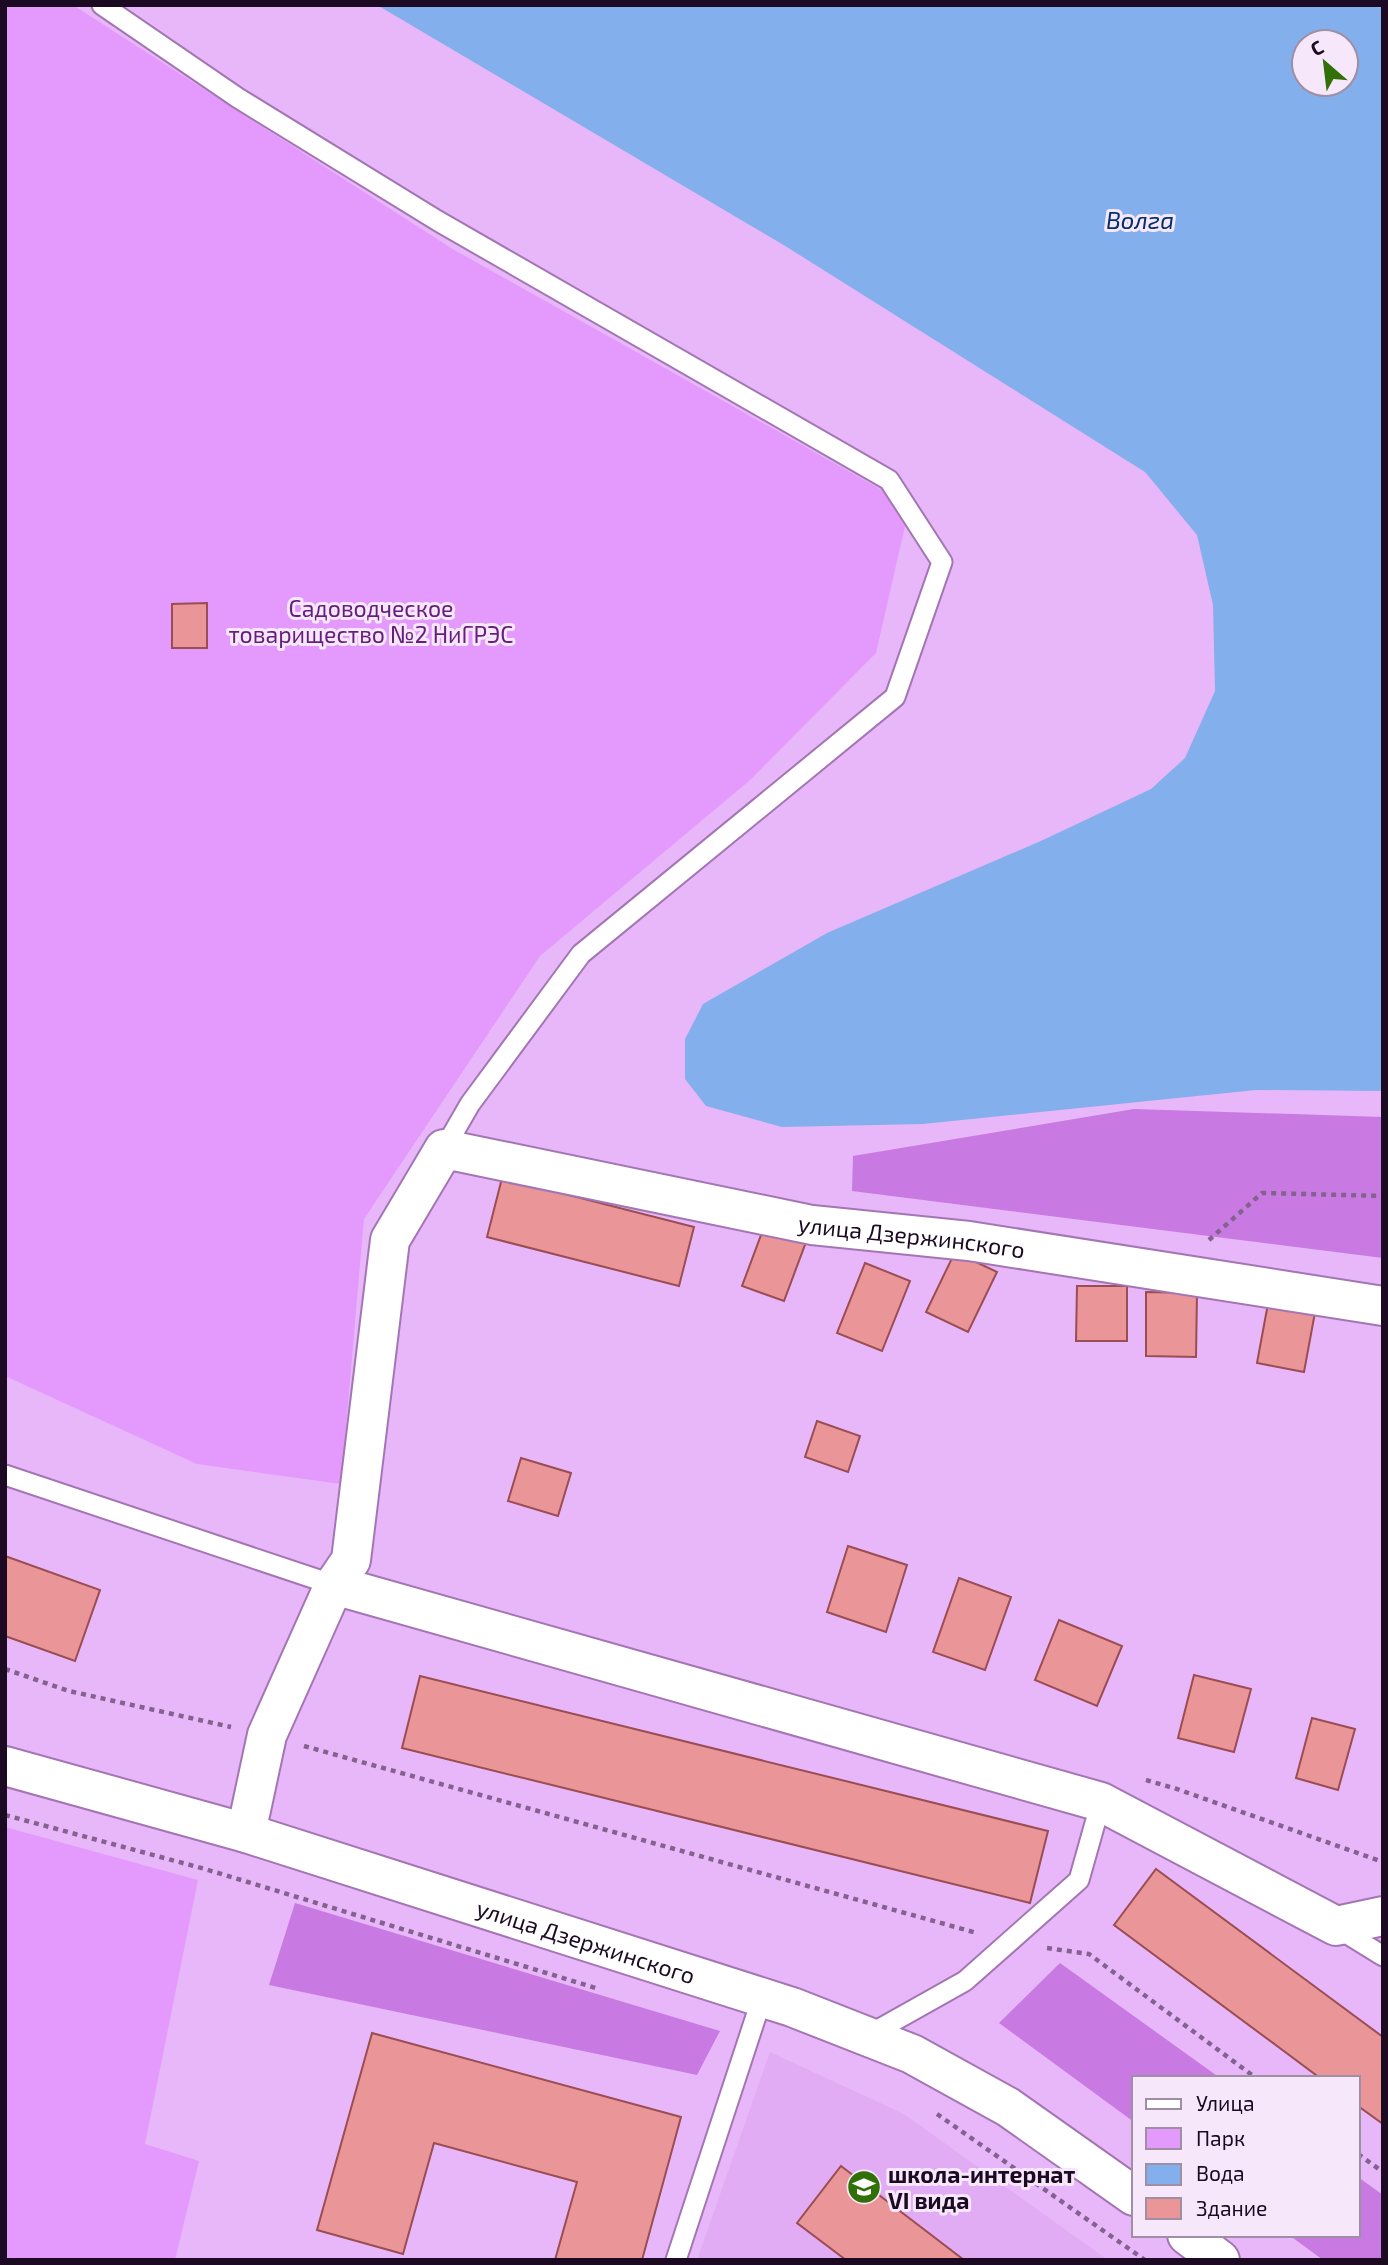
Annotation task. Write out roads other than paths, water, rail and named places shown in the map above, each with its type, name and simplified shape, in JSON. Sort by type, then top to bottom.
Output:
[{"type":"street","name":"улица Дзержинского","points":[[444,1149],[812,1225],[969,1241],[1383,1306]]},
{"type":"street","points":[[246,1833],[267,1735],[334,1585],[351,1560],[390,1240],[444,1149]]},
{"type":"street","points":[[334,1585],[1101,1802],[1335,1926],[1383,1916]]},
{"type":"street","name":"улица Дзержинского","points":[[5,1766],[246,1833],[762,1998],[866,2036],[912,2054],[1008,2107],[1132,2195]]},
{"type":"street","points":[[1190,2237],[1220,2260]]},
{"type":"lane","points":[[102,5],[238,98],[438,221],[889,480],[942,562],[895,697],[581,954],[470,1104],[444,1149]]},
{"type":"lane","points":[[5,1475],[334,1585]]},
{"type":"lane","points":[[866,2036],[965,1981],[1079,1880],[1101,1802]]},
{"type":"lane","points":[[1335,1926],[1383,1956]]},
{"type":"lane","points":[[676,2260],[762,1998]]},
{"type":"water","name":"Волга","points":[[377,5],[1383,5],[1383,1091],[1256,1090],[923,1124],[782,1127],[706,1106],[685,1079],[685,1039],[703,1004],[827,933],[1043,840],[1151,789],[1185,758],[1215,691],[1213,605],[1197,535],[1145,472],[782,244]]},
{"type":"place","name":"школа-интернат VI вида","points":[[864,2187]]},
{"type":"park label","name":"Садоводческое товарищество №2 НиГРЭС","points":[[371,621]]}]
